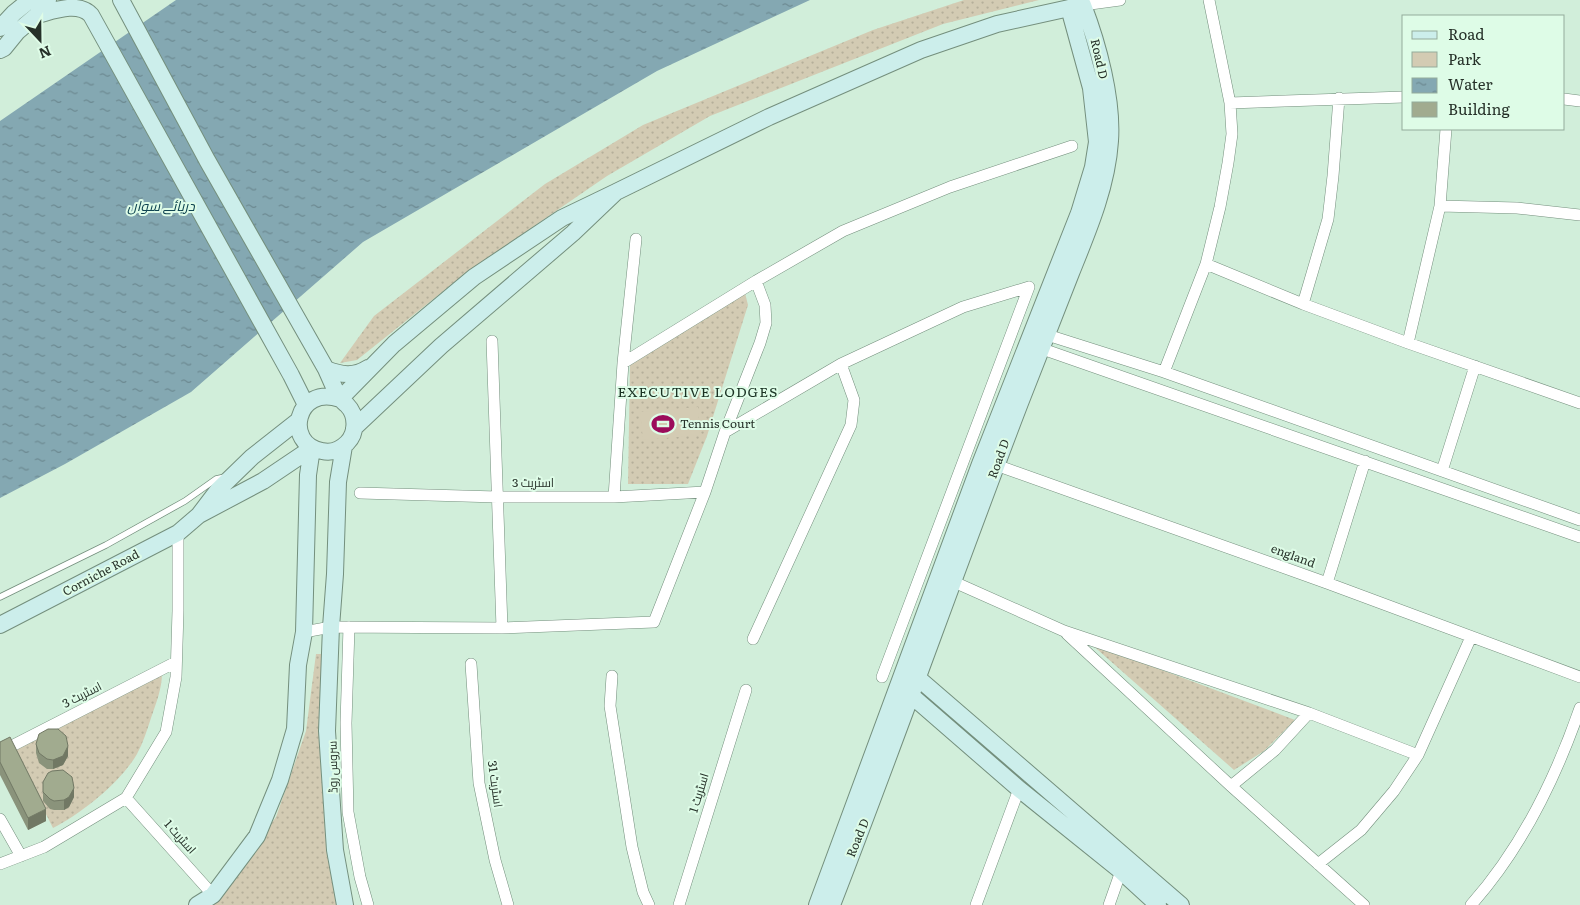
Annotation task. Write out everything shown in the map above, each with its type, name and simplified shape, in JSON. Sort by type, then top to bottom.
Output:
[{"type":"street","points":[[0,28],[14,13],[33,8],[48,0]]},
{"type":"street","points":[[340,399],[394,344],[474,277],[562,218],[769,117],[921,50],[997,24],[1076,7],[1120,0]]},
{"type":"street","points":[[1164,372],[1206,264],[1220,207],[1232,134],[1230,103],[1209,0]]},
{"type":"street","points":[[123,5],[207,160],[323,364],[340,399],[352,411],[354,428]]},
{"type":"street","name":"Road D","points":[[817,905],[898,685],[912,672],[954,582],[996,465],[1079,213],[1096,153],[1097,142],[1091,88],[1076,7]]},
{"type":"street","points":[[33,8],[76,8],[88,12],[97,23],[291,375],[302,412],[299,428],[301,436],[312,448],[332,452],[344,446],[349,441],[354,428],[441,346],[574,233],[616,192]]},
{"type":"street","points":[[0,50],[4,48],[23,25],[33,8]]},
{"type":"street","points":[[1230,103],[1402,97]]},
{"type":"street","points":[[1304,304],[1328,219],[1339,98]]},
{"type":"street","points":[[1565,100],[1580,101]]},
{"type":"street","points":[[1408,343],[1440,206],[1446,130]]},
{"type":"street","points":[[623,363],[756,281],[843,231],[950,188],[1072,146]]},
{"type":"street","points":[[1440,206],[1517,208],[1580,215]]},
{"type":"street","points":[[614,497],[623,363],[636,239]]},
{"type":"street","points":[[1206,264],[1304,304],[1408,343],[1580,402]]},
{"type":"street","points":[[304,632],[331,627],[502,628],[654,622],[705,492],[724,432],[760,343],[766,323],[765,305],[756,281]]},
{"type":"street","points":[[724,432],[841,364],[963,307],[1029,287],[882,677]]},
{"type":"street","points":[[1037,339],[1164,372],[1580,520]]},
{"type":"street","points":[[1037,339],[1365,461],[1580,537]]},
{"type":"street","name":"Road D","points":[[832,905],[874,799],[912,695],[912,672],[977,473],[1037,339]]},
{"type":"street","points":[[492,341],[502,628]]},
{"type":"street","points":[[323,364],[343,375],[353,374],[366,369],[376,362]]},
{"type":"street","points":[[754,639],[851,425],[854,400],[841,364]]},
{"type":"street","points":[[1442,471],[1475,366]]},
{"type":"street","points":[[199,515],[218,490],[302,412],[313,399],[331,396],[340,399]]},
{"type":"street","points":[[344,446],[338,482],[327,740],[335,850],[345,905]]},
{"type":"street","points":[[199,515],[263,481],[312,448]]},
{"type":"street","points":[[197,905],[213,894],[257,836],[280,780],[294,729],[298,665],[304,632],[308,475],[312,448]]},
{"type":"street","points":[[1327,583],[1365,461]]},
{"type":"street","name":"england","points":[[996,465],[1327,583],[1580,677]]},
{"type":"street","name":"اسٹریٹ 3","points":[[360,493],[497,497],[614,497],[705,492]]},
{"type":"street","name":"Corniche Road","points":[[0,625],[178,533],[199,515]]},
{"type":"street","points":[[0,864],[44,848],[126,798],[166,732],[176,677],[178,533]]},
{"type":"street","points":[[954,582],[1064,631],[1309,713],[1418,755]]},
{"type":"street","name":"سروس روڈ","points":[[349,627],[346,723],[348,812],[360,877],[368,905]]},
{"type":"street","points":[[1064,631],[1230,786],[1364,905]]},
{"type":"street","points":[[1318,864],[1361,830],[1394,791],[1418,755],[1472,637]]},
{"type":"street","name":"اسٹریٹ 3","points":[[0,752],[176,662]]},
{"type":"street","name":"اسٹریٹ 31","points":[[472,664],[479,783],[495,860],[508,905]]},
{"type":"street","points":[[912,672],[1181,905]]},
{"type":"street","points":[[612,676],[610,706],[632,847],[643,892],[649,905]]},
{"type":"street","points":[[898,685],[1158,905]]},
{"type":"street","name":"اسٹریٹ 1","points":[[679,905],[746,690]]},
{"type":"street","points":[[1471,905],[1491,881],[1535,815],[1566,750],[1580,708]]},
{"type":"street","points":[[1230,786],[1275,750],[1309,713]]},
{"type":"street","points":[[976,905],[1019,789]]},
{"type":"street","name":"اسٹریٹ 1","points":[[126,798],[213,894]]},
{"type":"street","points":[[0,819],[21,856]]},
{"type":"street","points":[[1109,905],[1121,872]]},
{"type":"lane","points":[[0,597],[106,545],[184,501],[216,479],[234,474]]},
{"type":"green space","points":[[964,0],[1039,0],[943,24],[710,116],[607,176],[466,273],[357,360],[340,363],[374,316],[545,184],[643,125],[873,30]]},
{"type":"green space","points":[[745,293],[748,305],[707,436],[688,484],[628,484],[630,365]]},
{"type":"green space","points":[[698,407],[700,435],[643,440],[640,412]]},
{"type":"green space","points":[[1090,643],[1295,720],[1264,751],[1234,770]]},
{"type":"green space","points":[[316,654],[325,654],[321,771],[330,860],[337,905],[205,905],[229,881],[276,817],[306,731]]},
{"type":"green space","points":[[162,673],[161,685],[146,732],[139,750],[130,765],[111,786],[88,806],[53,828],[13,749]]},
{"type":"water","name":"دریائے سواں","points":[[176,0],[810,0],[657,71],[363,242],[191,392],[65,464],[0,498],[0,121]]},
{"type":"building","points":[[48,729],[58,729],[66,736],[68,746],[63,756],[53,760],[47,759],[39,753],[36,744],[39,734]]},
{"type":"building","points":[[10,737],[46,809],[28,818],[0,762],[0,742]]},
{"type":"building","points":[[63,770],[72,777],[74,788],[69,797],[64,800],[54,801],[43,792],[43,782],[48,773]]},
{"type":"place","name":"Tennis Court","points":[[663,424]]},
{"type":"district","name":"EXECUTIVE LODGES","points":[[698,392]]}]
